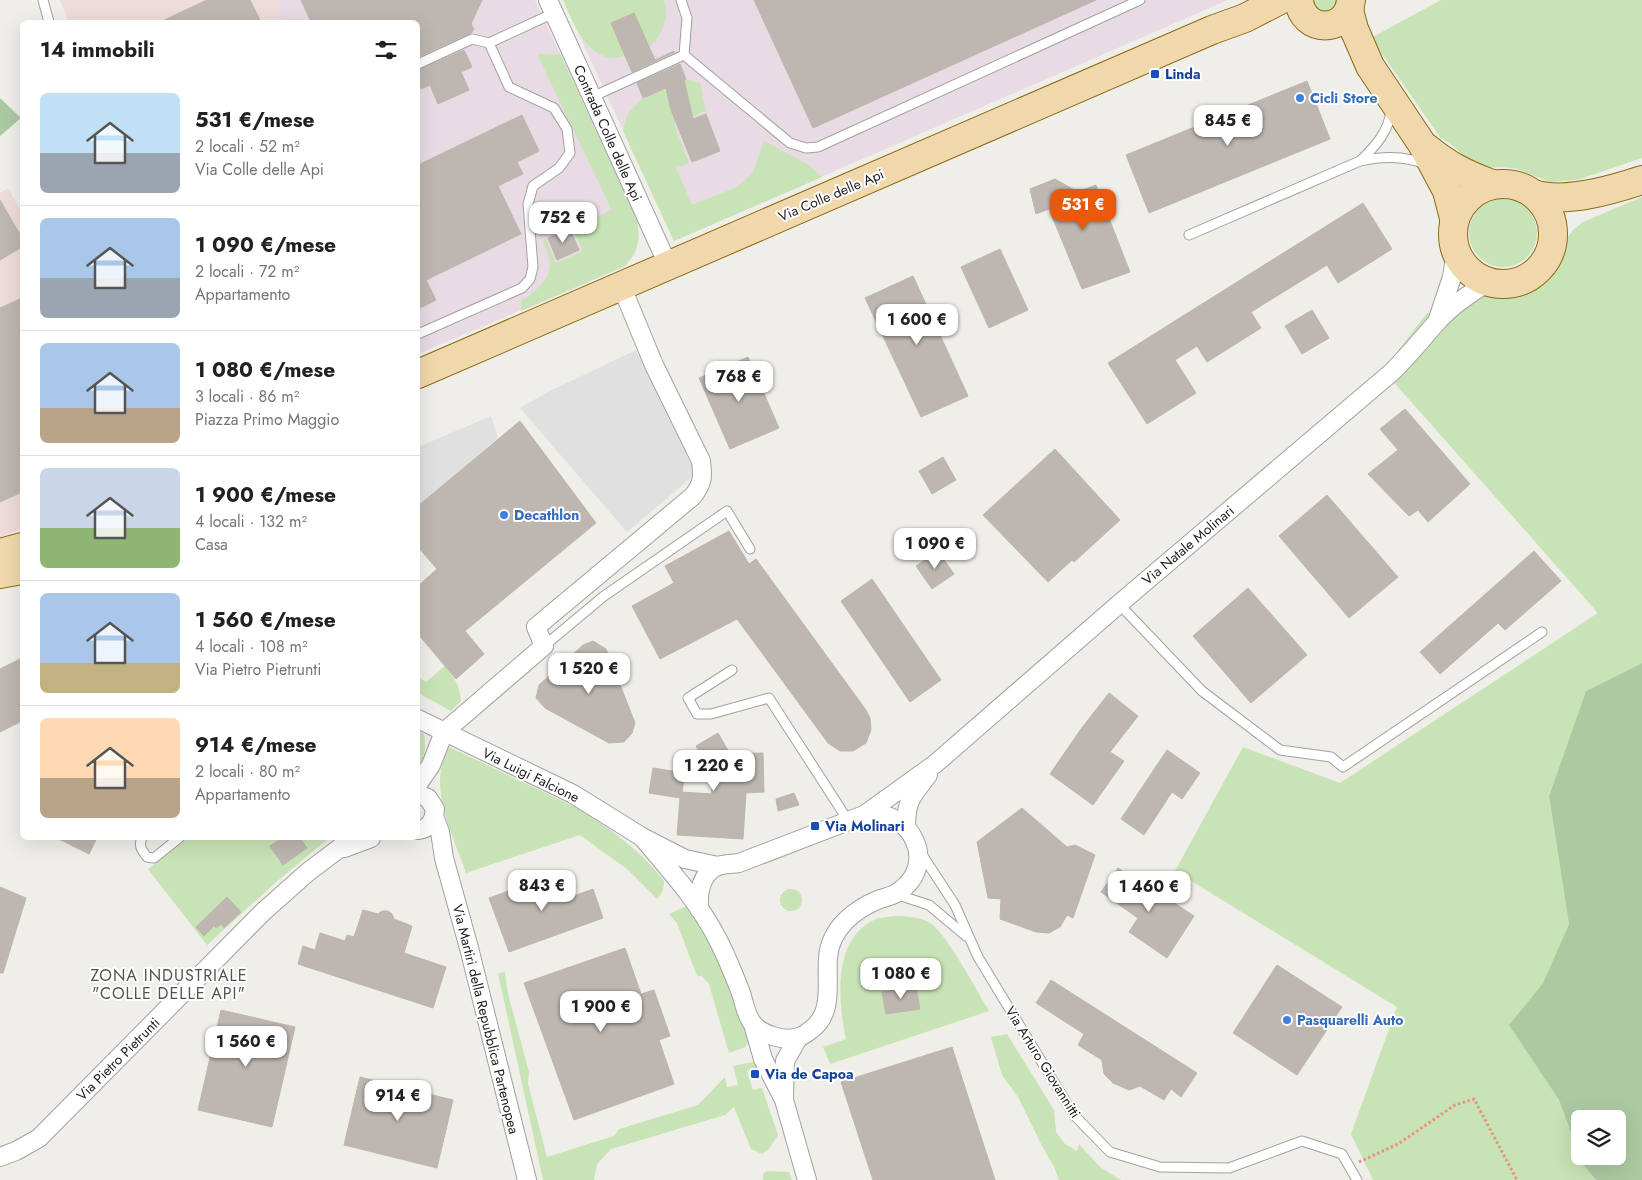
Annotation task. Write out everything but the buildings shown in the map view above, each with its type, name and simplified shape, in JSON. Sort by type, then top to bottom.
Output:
[{"type":"main road","name":"Via Colle delle Api","points":[[420,373],[1203,34],[1246,18],[1280,0]]},
{"type":"main road","points":[[1299,0],[1303,14],[1308,20],[1342,38],[1370,66]]},
{"type":"main road","points":[[1319,25],[1339,22],[1345,17],[1350,5]]},
{"type":"main road","points":[[1350,5],[1354,29],[1370,66],[1422,144],[1447,191],[1454,218]]},
{"type":"main road","name":"Via Colle delle Api","points":[[1246,18],[1285,18],[1319,25]]},
{"type":"main road","points":[[1422,144],[1447,164],[1492,184]]},
{"type":"main road","points":[[1534,194],[1565,198],[1611,190],[1642,180]]},
{"type":"main road","points":[[1506,183],[1521,186],[1534,194],[1545,205],[1552,220],[1554,236],[1551,251],[1544,264],[1533,275],[1519,282],[1504,284],[1489,282],[1475,276],[1464,266],[1456,253],[1453,242],[1454,218],[1462,203],[1475,191],[1492,184],[1506,183]]},
{"type":"main road","points":[[1554,236],[1570,218],[1611,190]]},
{"type":"main road","points":[[0,553],[20,548]]},
{"type":"main road","points":[[0,574],[20,570]]},
{"type":"street","name":"Contrada Colle delle Api","points":[[552,7],[668,265]]},
{"type":"street","name":"Via Natale Molinari","points":[[1437,321],[1452,277],[1456,253]]},
{"type":"street","name":"Via Natale Molinari","points":[[856,818],[936,764],[1118,604],[1392,372],[1412,352],[1437,321],[1471,292],[1489,282]]},
{"type":"street","points":[[420,781],[431,764],[444,732],[544,646],[536,627],[693,496],[701,486],[703,474],[701,461],[654,365],[621,286]]},
{"type":"street","name":"Via Luigi Falcione","points":[[420,720],[574,794],[642,837],[685,859],[718,866]]},
{"type":"street","points":[[420,830],[428,827],[434,810],[431,764]]},
{"type":"street","name":"Via Natale Molinari","points":[[906,827],[906,811],[910,800],[936,764]]},
{"type":"street","points":[[420,795],[428,798],[434,810]]},
{"type":"street","name":"Via Martiri della Repubblica Partenopea","points":[[434,810],[444,858],[469,948],[527,1180]]},
{"type":"street","points":[[699,909],[698,894],[703,882],[718,866],[738,863],[856,818],[879,814],[897,820],[906,827],[916,841],[919,850],[917,867],[909,883],[895,894],[861,908],[845,920],[840,927],[831,945],[828,958],[829,989],[825,1008],[814,1028],[798,1038],[789,1039],[766,1033],[753,1024]]},
{"type":"street","name":"Via Martiri della Repubblica Partenopea","points":[[420,833],[444,858]]},
{"type":"street","name":"Via Luigi Falcione","points":[[642,837],[699,909],[717,938],[731,967],[753,1024],[763,1059],[784,1100]]},
{"type":"street","name":"Via Pietro Pietrunti","points":[[0,1156],[16,1151],[40,1138],[264,910],[308,872],[351,840]]},
{"type":"street","name":"Via Pietro Pietrunti","points":[[339,850],[366,840]]},
{"type":"street","points":[[798,1038],[786,1061],[784,1100],[807,1180]]},
{"type":"lane","points":[[43,0],[48,20]]},
{"type":"lane","points":[[681,0],[687,18],[684,55]]},
{"type":"lane","points":[[684,55],[790,143],[806,148],[818,147],[1140,0]]},
{"type":"lane","points":[[420,63],[472,38],[489,43],[552,7]]},
{"type":"lane","points":[[420,333],[522,288],[530,279],[533,267],[528,204],[533,186],[559,168],[570,153],[567,129],[554,108],[510,87],[489,43]]},
{"type":"lane","points":[[592,97],[684,55]]},
{"type":"lane","points":[[1360,161],[1374,148],[1384,133],[1391,115],[1391,97]]},
{"type":"lane","points":[[1188,235],[1360,161],[1375,158],[1398,158],[1420,162],[1434,168]]},
{"type":"lane","points":[[544,646],[604,596],[727,511],[750,549]]},
{"type":"lane","points":[[1118,604],[1202,691],[1280,750],[1331,757],[1343,767],[1542,632]]},
{"type":"lane","points":[[732,670],[688,698],[697,714],[711,714],[768,698],[856,818]]},
{"type":"lane","points":[[141,840],[141,849],[147,857],[154,858],[176,840]]},
{"type":"lane","name":"Via Arturo Giovannitti","points":[[919,850],[955,904],[968,938],[978,957],[1074,1115],[1110,1152],[1160,1167],[1229,1168],[1302,1141],[1342,1154],[1357,1180]]},
{"type":"lane","name":"Via Arturo Giovannitti","points":[[895,894],[929,905],[968,938]]},
{"type":"path","points":[[1350,1166],[1398,1144],[1455,1105],[1474,1099],[1517,1180]]},
{"type":"shaded area","points":[[60,0],[277,0],[281,20],[68,20]]},
{"type":"shaded area","points":[[277,0],[535,0],[637,219],[639,237],[635,254],[625,266],[420,353],[420,20],[281,20]]},
{"type":"shaded area","points":[[563,0],[1228,0],[674,241]]},
{"type":"shaded area","points":[[8,188],[20,209],[20,529],[0,538],[0,193]]},
{"type":"shaded area","points":[[636,350],[692,467],[691,478],[627,532],[520,408],[546,393]]},
{"type":"shaded area","points":[[491,416],[498,438],[420,504],[420,446]]},
{"type":"green space","points":[[563,0],[664,0],[666,13],[664,26],[658,37],[649,47],[634,13],[611,23],[625,56],[613,58],[593,50],[585,42],[572,21]]},
{"type":"green space","points":[[1311,0],[1339,0],[1336,9],[1320,13]]},
{"type":"green space","points":[[1441,0],[1642,0],[1642,158],[1577,180],[1550,182],[1517,169],[1502,167],[1485,168],[1468,160],[1440,137],[1371,38]]},
{"type":"green space","points":[[537,54],[561,55],[637,219],[638,239],[636,249],[625,266],[521,311],[521,302],[540,286],[549,270],[549,258],[543,241],[546,239],[556,263],[583,251],[572,228],[612,210]]},
{"type":"green space","points":[[686,79],[700,83],[706,111],[674,124],[689,163],[676,168],[692,205],[737,187],[753,173],[764,141],[809,165],[822,177],[674,241],[623,131],[628,113],[643,98]]},
{"type":"green space","points":[[0,98],[20,119],[0,136]]},
{"type":"green space","points":[[1642,197],[1642,663],[1586,691],[1549,796],[1569,924],[1543,983],[1509,1025],[1559,1100],[1571,1132],[1571,1165],[1583,1165],[1596,1180],[1373,1180],[1351,1134],[1397,1007],[1175,871],[1243,747],[1340,783],[1598,613],[1383,370],[1427,313],[1461,311],[1481,298],[1497,293],[1521,292],[1537,285],[1557,265],[1565,241],[1573,230],[1583,222]]},
{"type":"green space","points":[[1503,199],[1516,202],[1527,209],[1534,220],[1537,233],[1534,246],[1527,257],[1516,264],[1503,267],[1490,264],[1479,257],[1472,246],[1469,233],[1472,220],[1479,209],[1490,202]]},
{"type":"green space","points":[[1642,663],[1642,1180],[1596,1180],[1583,1165],[1626,1165],[1626,1110],[1571,1110],[1571,1132],[1559,1100],[1509,1025],[1543,983],[1569,924],[1549,796],[1586,691]]},
{"type":"green space","points":[[445,666],[456,682],[461,701],[451,711],[420,694],[420,678],[426,682]]},
{"type":"green space","points":[[420,732],[424,734],[425,738],[425,750],[421,765]]},
{"type":"green space","points":[[449,747],[577,808],[601,823],[624,840],[655,870],[664,881],[660,895],[657,899],[627,869],[580,835],[466,873],[449,826],[441,794],[440,778],[443,762]]},
{"type":"green space","points":[[184,840],[327,840],[275,883],[207,945],[148,869]]},
{"type":"green space","points":[[791,889],[799,892],[802,900],[799,908],[791,911],[783,908],[780,900],[783,892]]},
{"type":"green space","points":[[687,906],[711,941],[729,984],[749,1041],[745,1047],[729,1053],[709,984],[702,976],[697,976],[677,923],[669,914]]},
{"type":"green space","points":[[895,916],[922,919],[937,929],[953,950],[989,1011],[830,1064],[823,1047],[846,1039],[840,989],[845,955],[852,940],[862,928],[876,919]]},
{"type":"green space","points":[[505,972],[507,990],[529,1072],[528,1084],[547,1157],[614,1136],[619,1129],[698,1105],[725,1077],[727,1087],[738,1085],[733,1066],[753,1062],[756,1068],[747,1071],[753,1090],[762,1088],[778,1135],[769,1149],[762,1154],[751,1149],[734,1107],[725,1115],[611,1149],[597,1164],[594,1180],[543,1180],[498,973]]},
{"type":"green space","points":[[1007,1034],[1054,1110],[1056,1132],[1065,1144],[1077,1151],[1079,1144],[1100,1167],[1121,1180],[1059,1180],[1018,1097],[1002,1075],[991,1037]]},
{"type":"green space","points":[[767,1171],[789,1172],[792,1180],[763,1180],[763,1174]]},
{"type":"place","name":"Linda","points":[[1155,74]]},
{"type":"place","name":"Cicli Store","points":[[1300,98]]},
{"type":"place","name":"Decathlon","points":[[504,515]]},
{"type":"place","name":"Via Molinari","points":[[815,826]]},
{"type":"place","name":"Pasquarelli Auto","points":[[1287,1020]]},
{"type":"place","name":"Via de Capoa","points":[[755,1074]]},
{"type":"district","name":"ZONA INDUSTRIALE \"COLLE DELLE API\"","points":[[169,984]]}]
